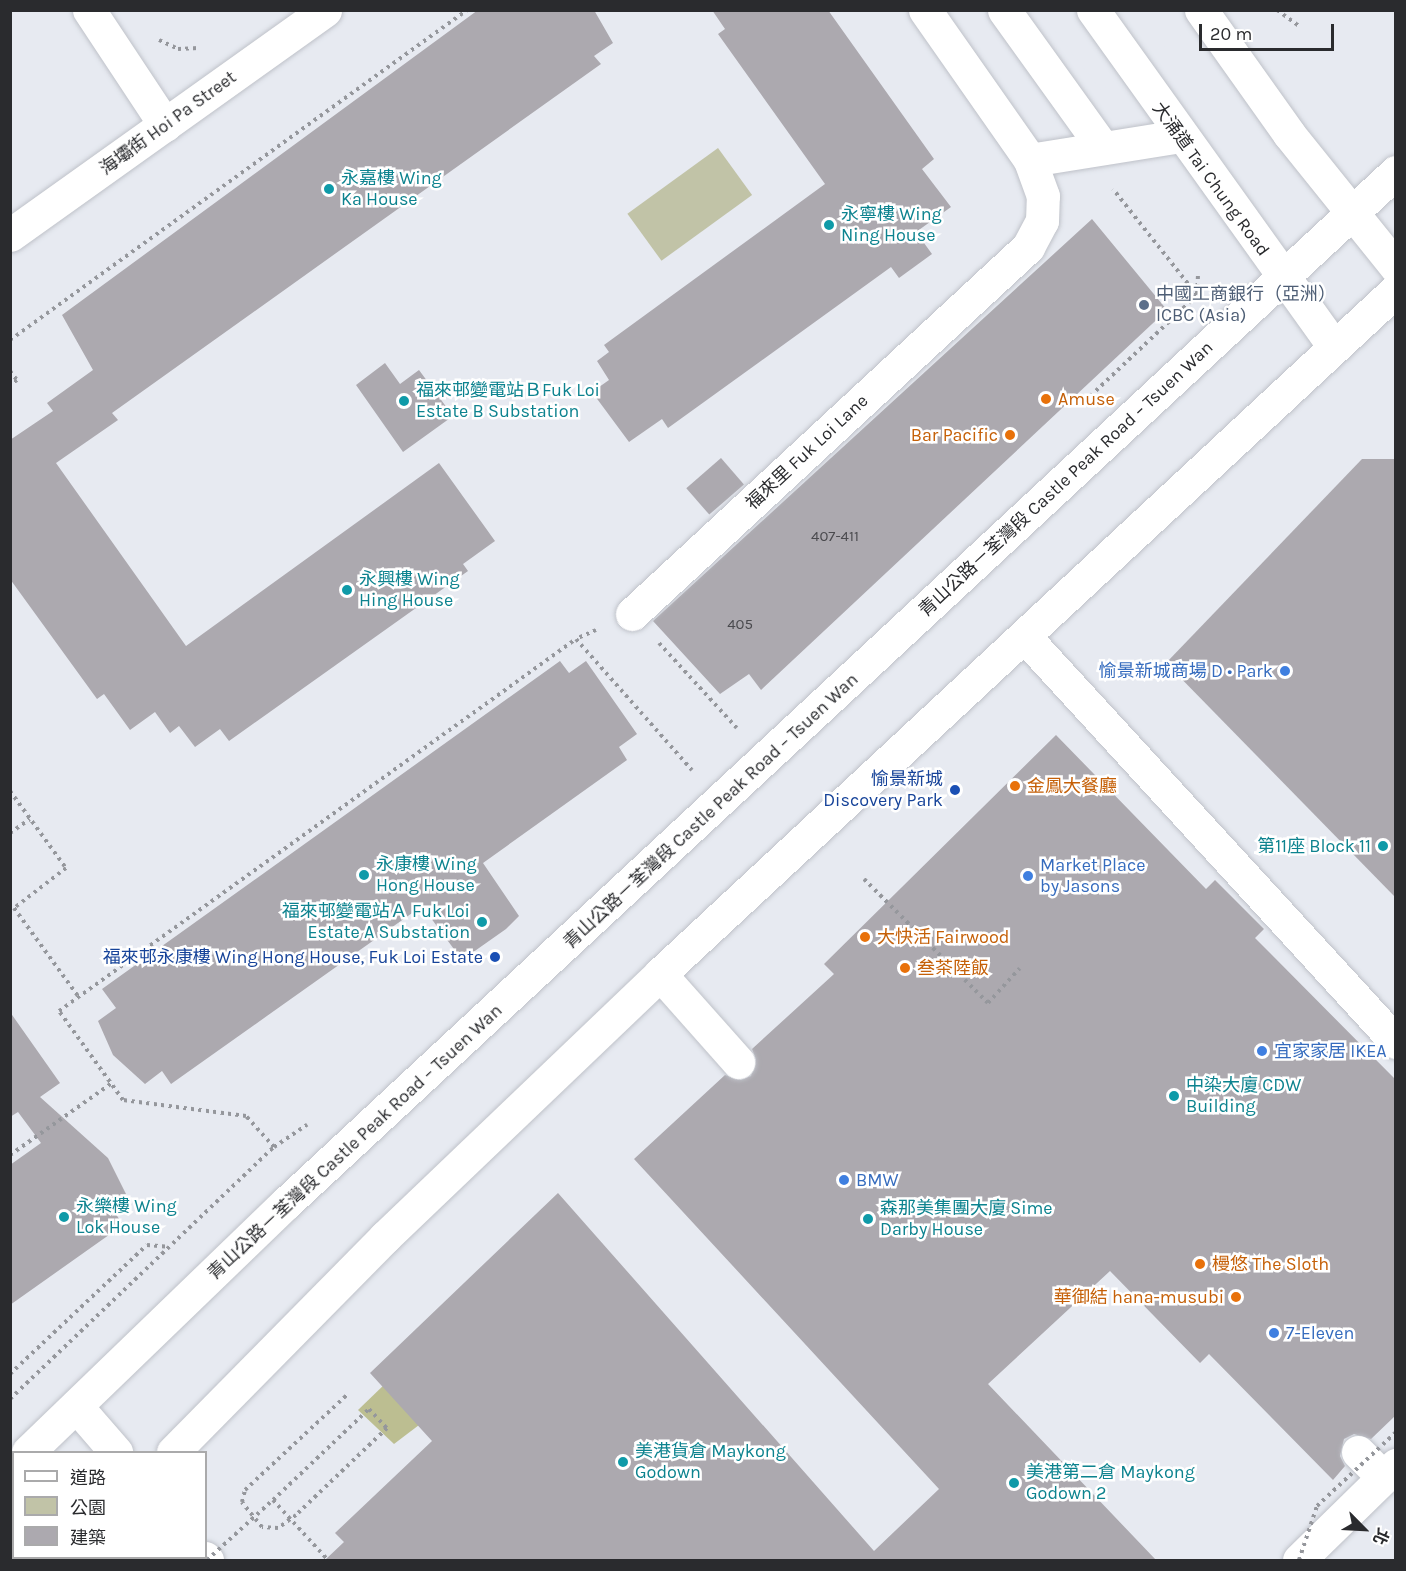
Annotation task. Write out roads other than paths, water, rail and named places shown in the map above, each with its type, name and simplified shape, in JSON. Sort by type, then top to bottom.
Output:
[{"type":"main road","points":[[89,10],[165,125]]},
{"type":"main road","name":"海壩街 Hoi Pa Street","points":[[10,235],[326,10]]},
{"type":"main road","name":"福來里 Fuk Loi Lane","points":[[632,614],[1028,247],[1042,221],[1043,204],[1030,159],[925,10]]},
{"type":"main road","points":[[1004,10],[1103,148]]},
{"type":"main road","name":"大涌道 Tai Chung Road","points":[[1093,10],[1180,136],[1333,345]]},
{"type":"main road","points":[[1204,14],[1395,267]]},
{"type":"main road","points":[[1030,159],[1180,136]]},
{"type":"main road","name":"青山公路－荃灣段 Castle Peak Road – Tsuen Wan","points":[[29,1451],[286,1203],[1395,172]]},
{"type":"main road","points":[[174,1451],[386,1237],[660,974],[1333,345],[1395,290]]},
{"type":"main road","points":[[1024,636],[1395,1042]]},
{"type":"main road","points":[[660,974],[738,1062]]},
{"type":"main road","points":[[77,1407],[115,1451]]},
{"type":"main road","points":[[1299,1560],[1389,1471],[1358,1452]]},
{"type":"place","name":"永嘉樓 Wing Ka House","points":[[329,189]]},
{"type":"place","name":"永寧樓 Wing Ning House","points":[[829,225]]},
{"type":"place","name":"中國工商銀行（亞洲） ICBC (Asia)","points":[[1144,305]]},
{"type":"place","name":"Amuse","points":[[1046,399]]},
{"type":"place","name":"福來邨變電站ＢFuk Loi Estate B Substation","points":[[404,401]]},
{"type":"place","name":"Bar Pacific","points":[[1010,435]]},
{"type":"place","name":"永興樓 Wing Hing House","points":[[347,590]]},
{"type":"place","name":"愉景新城商場 D • Park","points":[[1285,671]]},
{"type":"place","name":"金鳳大餐廳","points":[[1015,786]]},
{"type":"place","name":"愉景新城 Discovery Park","points":[[955,790]]},
{"type":"place","name":"第11座 Block 11","points":[[1383,846]]},
{"type":"place","name":"永康樓 Wing Hong House","points":[[364,875]]},
{"type":"place","name":"Market Place by Jasons","points":[[1028,876]]},
{"type":"place","name":"福來邨變電站Ａ Fuk Loi Estate A Substation","points":[[482,922]]},
{"type":"place","name":"大快活 Fairwood","points":[[865,937]]},
{"type":"place","name":"福來邨永康樓 Wing Hong House, Fuk Loi Estate","points":[[495,957]]},
{"type":"place","name":"叁茶陸飯","points":[[905,968]]},
{"type":"place","name":"宜家家居 IKEA","points":[[1262,1051]]},
{"type":"place","name":"中染大廈 CDW Building","points":[[1174,1096]]},
{"type":"place","name":"BMW","points":[[844,1180]]},
{"type":"place","name":"永樂樓 Wing Lok House","points":[[64,1217]]},
{"type":"place","name":"森那美集團大廈 Sime Darby House","points":[[868,1219]]},
{"type":"place","name":"槾悠 The Sloth","points":[[1200,1264]]},
{"type":"place","name":"華御結 hana-musubi","points":[[1236,1297]]},
{"type":"place","name":"7-Eleven","points":[[1274,1333]]},
{"type":"place","name":"美港貨倉 Maykong Godown","points":[[623,1462]]},
{"type":"place","name":"美港第二倉 Maykong Godown 2","points":[[1014,1483]]}]
